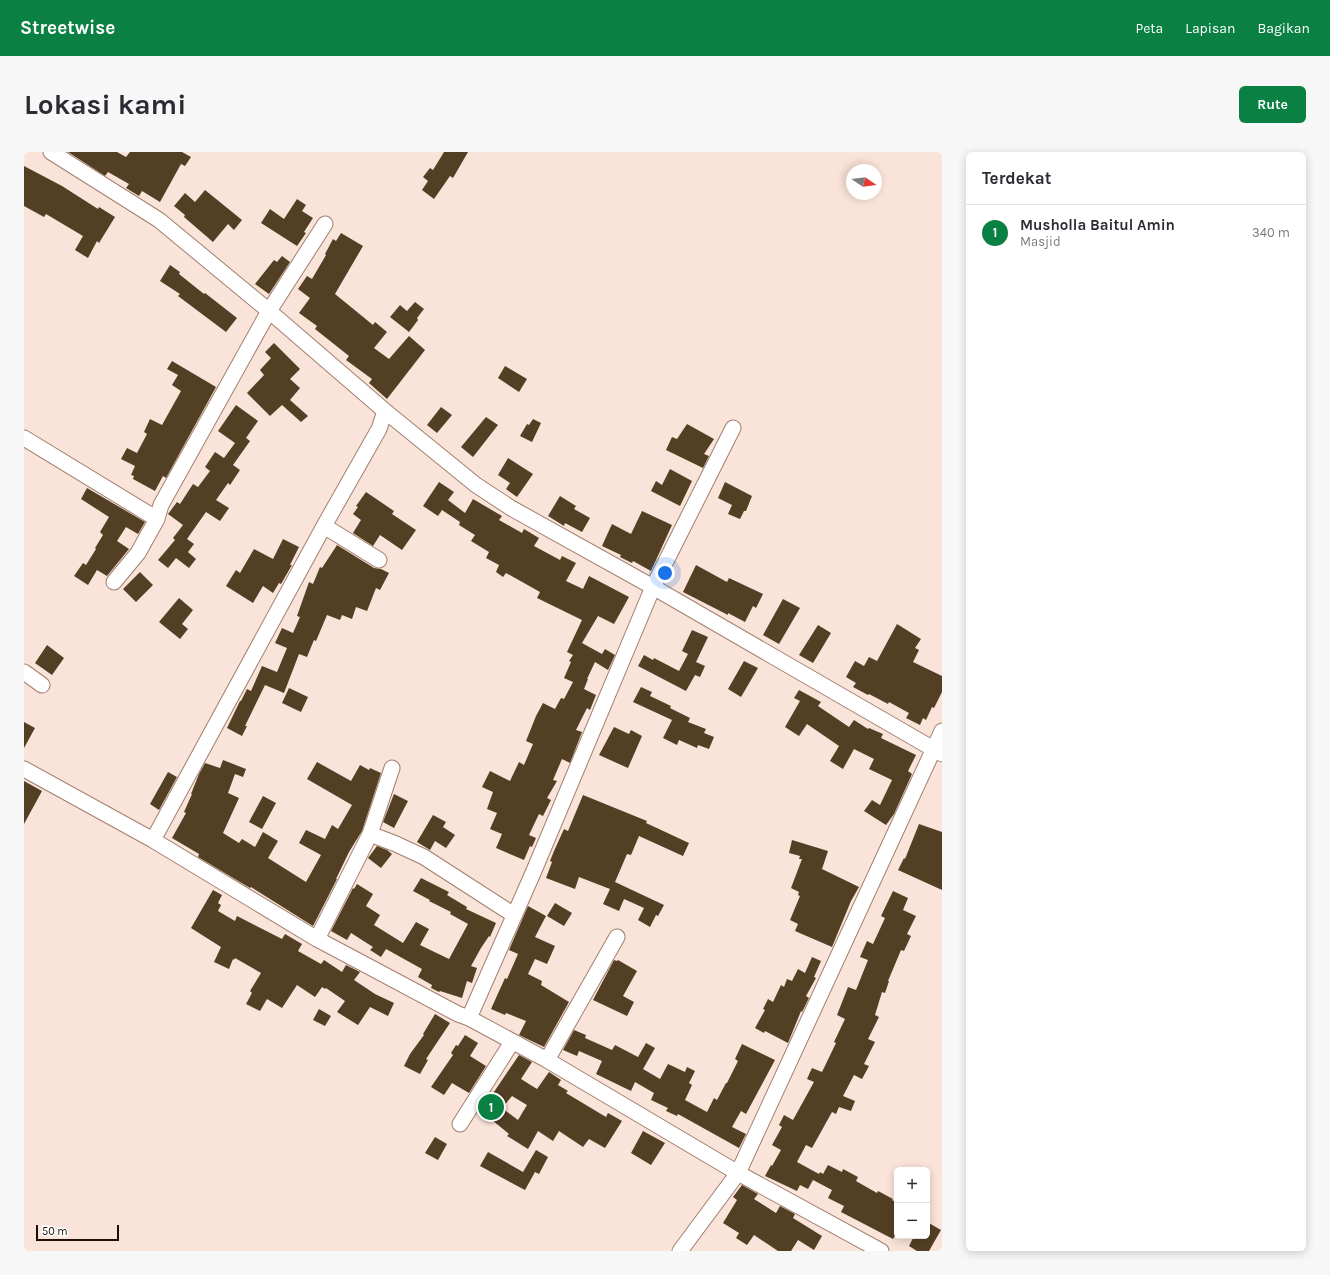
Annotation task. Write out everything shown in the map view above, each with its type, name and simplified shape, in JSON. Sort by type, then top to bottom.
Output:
[{"type":"street","points":[[51,152],[159,220],[476,485],[511,508],[653,587],[938,752]]},
{"type":"street","points":[[114,582],[138,553],[157,519],[161,505],[269,311],[325,224]]},
{"type":"street","points":[[153,840],[324,526],[379,429],[386,411]]},
{"type":"street","points":[[469,1018],[653,587],[733,428]]},
{"type":"street","points":[[24,438],[157,519]]},
{"type":"street","points":[[324,526],[379,560]]},
{"type":"street","points":[[24,672],[42,685]]},
{"type":"street","points":[[680,1251],[738,1173],[938,752],[942,731]]},
{"type":"street","points":[[317,939],[370,834],[392,768]]},
{"type":"street","points":[[24,769],[153,840],[317,939],[547,1060],[738,1173],[881,1251]]},
{"type":"street","points":[[370,834],[424,857],[514,915]]},
{"type":"street","points":[[547,1060],[617,937]]},
{"type":"street","points":[[460,1124],[512,1042]]},
{"type":"building","points":[[68,152],[117,152],[126,157],[130,152],[182,152],[191,157],[185,166],[181,164],[160,202],[142,191],[139,196],[126,188],[129,184],[108,172],[105,176]]},
{"type":"building","points":[[444,152],[468,152],[453,178],[450,176],[434,199],[422,190],[428,181],[423,177],[430,168],[433,170]]},
{"type":"building","points":[[24,166],[62,186],[98,209],[99,207],[115,217],[99,243],[97,241],[88,258],[75,250],[83,236],[46,214],[44,217],[24,206]]},
{"type":"building","points":[[205,190],[242,220],[234,230],[228,224],[213,242],[184,217],[185,215],[174,206],[185,193],[195,202]]},
{"type":"building","points":[[297,199],[306,205],[302,211],[313,218],[304,232],[306,233],[297,246],[261,223],[270,209],[284,219]]},
{"type":"building","points":[[341,233],[363,246],[335,294],[373,325],[375,322],[387,332],[374,348],[389,359],[409,336],[425,350],[387,399],[369,383],[372,379],[346,360],[349,356],[315,329],[317,326],[299,313],[310,298],[298,289],[307,276],[312,279],[326,255],[325,254],[333,239],[336,241]]},
{"type":"building","points":[[282,256],[290,262],[269,294],[255,284],[274,260],[277,262]]},
{"type":"building","points":[[170,265],[204,294],[205,293],[237,318],[226,332],[178,296],[180,294],[160,281]]},
{"type":"building","points":[[415,302],[424,309],[409,332],[390,317],[400,305],[407,311]]},
{"type":"building","points":[[274,343],[300,369],[290,379],[300,388],[290,400],[308,416],[301,422],[282,405],[270,416],[247,393],[264,375],[260,370],[271,358],[265,352]]},
{"type":"building","points":[[172,361],[216,387],[166,478],[163,476],[155,491],[133,479],[134,476],[131,475],[135,466],[121,459],[127,448],[137,453],[147,434],[144,432],[150,419],[162,425],[181,391],[172,385],[178,375],[167,369]]},
{"type":"building","points":[[505,366],[527,379],[519,392],[498,378]]},
{"type":"building","points":[[236,405],[258,421],[246,438],[250,441],[233,465],[240,470],[230,485],[228,483],[216,500],[229,508],[220,521],[206,512],[187,539],[194,544],[188,552],[196,559],[189,568],[176,558],[168,568],[158,560],[175,540],[173,538],[183,525],[168,514],[177,502],[180,504],[193,484],[198,487],[210,471],[205,467],[215,452],[224,458],[235,443],[218,431]]},
{"type":"building","points":[[441,407],[452,415],[437,433],[427,425]]},
{"type":"building","points":[[486,417],[498,425],[473,457],[461,447]]},
{"type":"building","points":[[533,419],[541,423],[532,442],[520,436],[527,424],[529,425]]},
{"type":"building","points":[[687,424],[714,439],[704,454],[709,456],[703,468],[666,450],[672,437],[677,439]]},
{"type":"building","points":[[508,458],[533,474],[517,497],[506,489],[510,483],[498,475]]},
{"type":"building","points":[[670,469],[692,481],[680,506],[651,491],[656,481],[662,485]]},
{"type":"building","points":[[439,482],[454,492],[448,500],[465,513],[473,499],[502,516],[499,520],[522,533],[524,529],[539,538],[534,546],[560,560],[562,556],[576,563],[566,581],[583,589],[589,576],[629,597],[614,624],[598,616],[582,643],[602,654],[605,649],[615,655],[608,670],[595,662],[587,679],[584,689],[596,695],[590,710],[587,708],[576,730],[582,732],[570,763],[562,759],[553,780],[557,781],[547,798],[551,800],[543,816],[539,814],[529,835],[536,838],[532,847],[530,846],[524,860],[496,848],[502,834],[490,829],[497,813],[487,809],[493,792],[482,787],[490,771],[510,781],[519,762],[524,765],[533,744],[526,741],[543,703],[555,709],[561,698],[564,699],[573,682],[564,678],[571,662],[569,661],[573,655],[567,652],[582,620],[537,598],[540,592],[506,573],[503,577],[496,572],[499,565],[486,558],[489,552],[471,541],[475,535],[459,525],[460,522],[442,510],[438,516],[423,506]]},
{"type":"building","points":[[725,482],[752,496],[746,511],[744,511],[740,519],[728,514],[732,505],[718,498]]},
{"type":"building","points":[[87,488],[145,522],[138,534],[126,527],[117,541],[129,549],[107,576],[97,570],[88,585],[74,576],[83,563],[86,565],[96,549],[95,548],[103,535],[100,532],[109,517],[81,499]]},
{"type":"building","points":[[366,492],[394,511],[392,514],[416,530],[402,550],[380,535],[373,546],[353,533],[361,520],[353,514],[358,507],[356,506]]},
{"type":"building","points":[[560,496],[576,506],[574,509],[590,518],[582,532],[565,523],[564,526],[548,516]]},
{"type":"building","points":[[642,511],[672,525],[651,571],[633,561],[632,563],[620,557],[621,555],[602,546],[612,524],[631,534]]},
{"type":"building","points":[[283,539],[299,547],[290,565],[292,565],[281,584],[279,583],[273,593],[263,586],[253,603],[226,586],[236,570],[240,573],[254,549],[273,559]]},
{"type":"building","points":[[337,545],[374,568],[381,569],[389,573],[380,590],[376,588],[367,611],[356,607],[352,619],[342,615],[340,620],[327,615],[316,641],[314,640],[307,657],[299,654],[284,693],[265,685],[245,726],[247,726],[242,736],[227,728],[247,689],[251,691],[262,666],[277,672],[287,648],[275,643],[282,628],[293,633],[300,617],[297,616],[309,582],[313,584],[320,567],[322,568]]},
{"type":"building","points":[[696,565],[727,582],[729,578],[763,594],[756,608],[753,606],[745,622],[683,592]]},
{"type":"building","points":[[140,572],[153,585],[136,602],[123,589]]},
{"type":"building","points":[[179,598],[193,610],[182,624],[188,629],[180,639],[159,622]]},
{"type":"building","points":[[783,599],[800,608],[779,644],[763,635]]},
{"type":"building","points":[[897,624],[921,639],[915,648],[919,650],[913,662],[942,676],[942,692],[934,708],[932,707],[926,720],[923,718],[920,725],[906,718],[909,713],[889,702],[888,704],[853,687],[856,683],[846,677],[855,661],[864,666],[869,657],[877,661]]},
{"type":"building","points":[[818,625],[831,633],[813,663],[799,655]]},
{"type":"building","points":[[692,630],[708,637],[696,662],[705,666],[700,677],[695,675],[686,691],[638,666],[644,655],[653,660],[654,658],[679,671],[688,654],[682,651]]},
{"type":"building","points":[[47,645],[64,658],[52,675],[35,663]]},
{"type":"building","points":[[744,661],[758,668],[741,697],[728,689]]},
{"type":"building","points":[[641,687],[652,692],[650,696],[671,706],[670,708],[690,718],[688,722],[706,729],[704,733],[714,737],[709,749],[698,745],[697,748],[679,740],[677,745],[663,738],[672,720],[633,702]]},
{"type":"building","points":[[289,688],[308,697],[301,712],[282,703]]},
{"type":"building","points":[[799,690],[821,702],[818,706],[849,727],[854,720],[868,729],[869,728],[883,734],[881,738],[916,755],[908,771],[912,774],[894,814],[886,825],[864,811],[872,800],[880,805],[892,780],[869,769],[874,759],[854,749],[843,769],[830,761],[839,746],[807,724],[799,736],[785,727],[800,701],[794,698]]},
{"type":"building","points":[[24,722],[35,728],[24,748]]},
{"type":"building","points":[[614,727],[629,734],[631,730],[642,736],[628,768],[599,755]]},
{"type":"building","points":[[223,760],[246,769],[243,777],[235,774],[228,793],[239,798],[223,833],[239,843],[242,839],[255,847],[263,832],[278,841],[268,858],[306,882],[321,855],[299,843],[306,830],[325,839],[332,825],[338,829],[352,805],[307,779],[317,762],[351,781],[360,765],[369,770],[370,768],[381,773],[362,831],[349,852],[313,926],[251,887],[250,888],[198,857],[199,854],[172,838],[186,813],[184,812],[205,763],[220,768]]},
{"type":"building","points":[[168,772],[177,777],[159,810],[150,804]]},
{"type":"building","points":[[24,781],[42,791],[24,824]]},
{"type":"building","points":[[394,794],[408,801],[394,828],[383,822]]},
{"type":"building","points":[[583,795],[647,821],[646,823],[689,843],[683,856],[639,836],[631,855],[627,854],[615,882],[664,905],[658,916],[656,915],[650,927],[638,920],[644,908],[624,899],[619,911],[603,904],[610,889],[579,877],[575,889],[546,878],[552,862],[550,861],[554,851],[564,829],[568,831]]},
{"type":"building","points":[[263,796],[276,803],[262,829],[249,822]]},
{"type":"building","points":[[433,815],[446,822],[443,827],[455,835],[446,848],[435,841],[430,850],[417,842]]},
{"type":"building","points":[[919,824],[942,832],[942,890],[898,870],[904,858],[905,859]]},
{"type":"building","points":[[792,840],[828,851],[822,869],[859,887],[851,901],[832,947],[795,931],[798,924],[790,920],[800,896],[798,895],[799,892],[791,888],[802,859],[799,859],[800,856],[789,853]]},
{"type":"building","points":[[377,846],[392,854],[381,868],[368,858]]},
{"type":"building","points":[[421,878],[449,892],[447,895],[467,907],[466,909],[496,923],[490,937],[489,936],[481,948],[471,966],[477,968],[472,983],[467,981],[462,998],[440,991],[439,992],[431,988],[432,985],[418,977],[422,969],[386,949],[381,957],[370,950],[373,947],[351,933],[347,940],[331,931],[353,888],[354,889],[357,884],[373,894],[366,906],[380,915],[374,925],[403,943],[416,922],[429,929],[420,945],[449,959],[468,924],[450,914],[451,912],[413,891]]},
{"type":"building","points":[[213,890],[222,895],[218,903],[221,905],[218,911],[235,921],[237,916],[282,939],[285,934],[302,944],[298,951],[321,964],[324,960],[342,972],[346,965],[360,972],[354,980],[375,994],[394,1003],[388,1016],[370,1007],[358,1025],[337,1012],[345,1001],[326,988],[325,989],[322,987],[315,997],[297,985],[282,1008],[267,999],[260,1011],[246,1004],[252,993],[250,991],[261,973],[235,958],[234,960],[233,959],[229,969],[214,962],[221,947],[191,928]]},
{"type":"building","points":[[893,891],[908,898],[903,910],[916,916],[907,934],[911,936],[904,951],[901,950],[888,981],[885,993],[882,992],[875,1015],[879,1017],[868,1039],[875,1042],[864,1064],[869,1066],[862,1079],[854,1075],[843,1096],[855,1101],[851,1111],[839,1107],[836,1114],[832,1112],[812,1148],[806,1145],[797,1162],[819,1174],[820,1172],[823,1174],[828,1165],[842,1172],[843,1169],[858,1177],[856,1181],[877,1193],[878,1191],[893,1199],[893,1239],[841,1212],[844,1206],[828,1198],[832,1190],[813,1180],[808,1189],[800,1185],[797,1191],[765,1176],[781,1150],[772,1145],[782,1127],[779,1125],[784,1115],[793,1120],[814,1082],[807,1079],[812,1068],[822,1072],[836,1043],[834,1042],[845,1019],[837,1015],[848,987],[856,990],[868,960],[860,957],[867,941],[873,944],[885,918],[881,916]]},
{"type":"building","points":[[555,903],[572,913],[564,926],[547,916]]},
{"type":"building","points":[[528,906],[546,916],[535,937],[555,946],[547,964],[535,959],[528,974],[542,981],[541,985],[569,1002],[544,1047],[519,1035],[526,1021],[491,1009],[518,954],[509,950]]},
{"type":"building","points":[[812,957],[821,961],[814,977],[816,978],[806,996],[809,998],[802,1012],[801,1011],[788,1043],[765,1031],[764,1033],[755,1028],[765,1010],[763,1009],[768,999],[773,1002],[781,985],[784,987],[787,979],[792,981],[798,969],[805,973]]},
{"type":"building","points":[[614,960],[618,960],[637,971],[623,996],[634,1002],[627,1016],[593,1000]]},
{"type":"building","points":[[319,1009],[331,1016],[325,1026],[313,1020]]},
{"type":"building","points":[[435,1014],[450,1023],[426,1059],[428,1060],[420,1074],[404,1066],[410,1054],[424,1035],[423,1034]]},
{"type":"building","points":[[574,1030],[586,1035],[585,1038],[612,1050],[615,1045],[638,1057],[646,1043],[655,1048],[643,1069],[660,1079],[668,1064],[685,1072],[687,1067],[695,1071],[689,1083],[692,1085],[685,1100],[707,1112],[714,1098],[717,1100],[727,1083],[738,1061],[735,1059],[742,1044],[775,1060],[746,1114],[741,1111],[732,1127],[746,1134],[739,1148],[678,1114],[677,1116],[666,1111],[668,1108],[651,1100],[654,1093],[635,1082],[631,1091],[596,1074],[602,1061],[579,1051],[577,1056],[563,1050]]},
{"type":"building","points":[[465,1035],[478,1043],[470,1056],[486,1066],[469,1093],[452,1083],[444,1095],[431,1087],[453,1055],[451,1053],[456,1045],[458,1046]]},
{"type":"building","points":[[519,1055],[532,1062],[521,1079],[537,1089],[549,1072],[561,1080],[558,1085],[568,1091],[566,1093],[606,1117],[608,1113],[622,1121],[605,1148],[589,1139],[583,1147],[559,1131],[553,1141],[538,1131],[528,1149],[507,1136],[509,1134],[481,1111]],"holes":[[[512,1096],[527,1105],[518,1120],[502,1108]]]},
{"type":"building","points":[[643,1131],[665,1143],[651,1165],[631,1153]]},
{"type":"building","points":[[435,1137],[447,1144],[438,1160],[425,1153]]},
{"type":"building","points":[[536,1150],[548,1157],[539,1174],[535,1172],[525,1190],[480,1166],[488,1152],[523,1172]]},
{"type":"building","points":[[742,1185],[758,1194],[754,1199],[776,1213],[780,1206],[795,1214],[793,1218],[822,1236],[814,1250],[798,1240],[791,1251],[778,1251],[754,1235],[747,1245],[736,1238],[739,1233],[723,1223],[737,1200],[733,1197]]},
{"type":"building","points":[[930,1224],[941,1230],[929,1251],[917,1251],[909,1246],[912,1239],[930,1239]]},
{"type":"place","name":"Musholla Baitul Amin","points":[[491,1107]]}]
